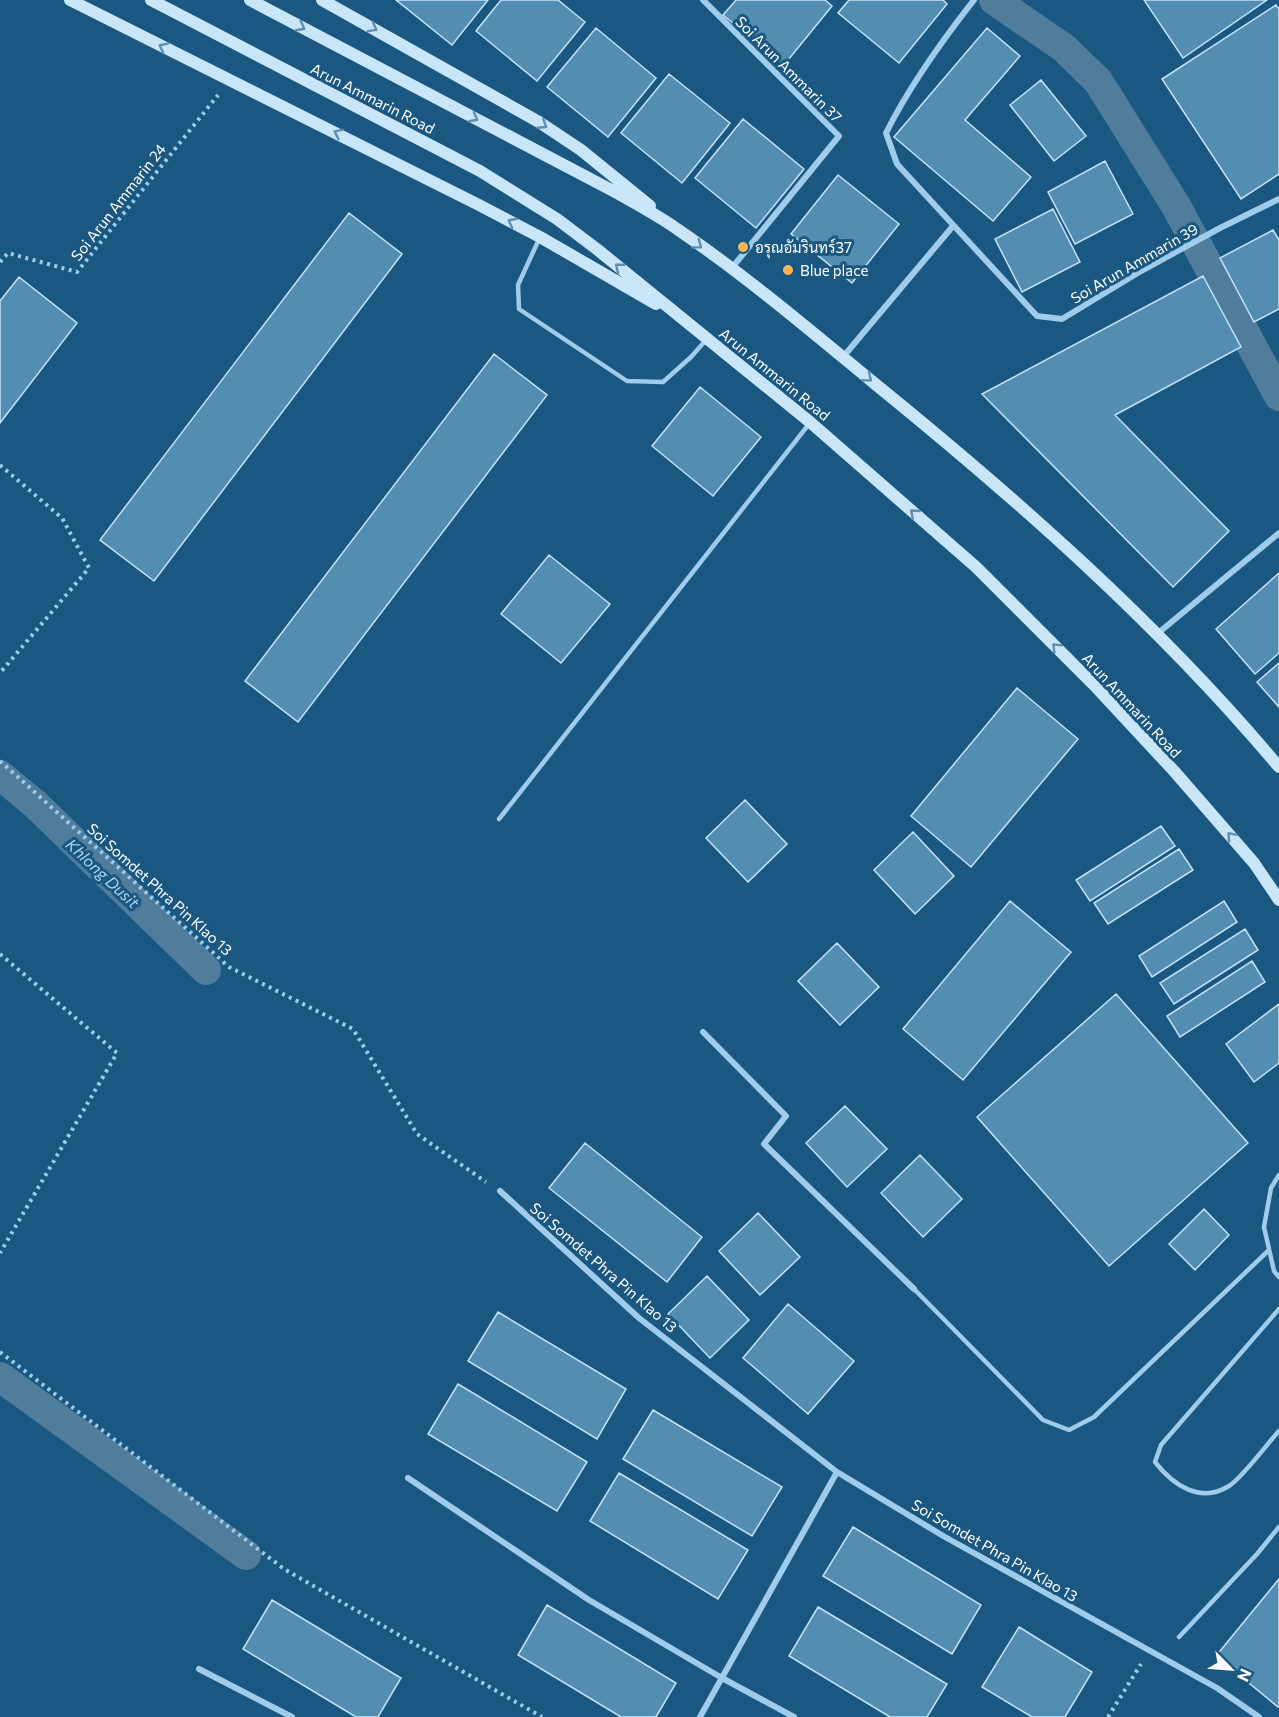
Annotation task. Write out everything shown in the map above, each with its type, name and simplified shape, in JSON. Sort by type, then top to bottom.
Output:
[{"type":"main road","points":[[70,0],[386,157],[540,237],[690,324]]},
{"type":"main road","name":"Arun Ammarin Road","points":[[151,0],[439,148],[516,192],[598,250],[810,422],[976,567],[1102,694],[1174,771],[1254,863],[1279,900]]},
{"type":"main road","name":"Arun Ammarin Road","points":[[250,0],[619,194],[676,228],[843,357],[943,438],[1053,534],[1156,634],[1279,767]]},
{"type":"main road","points":[[322,0],[539,122],[581,150],[676,228]]},
{"type":"main road","points":[[1254,863],[1279,886]]},
{"type":"street","name":"Soi Arun Ammarin 37","points":[[703,0],[839,136],[731,269]]},
{"type":"street","name":"Soi Arun Ammarin 39","points":[[974,0],[951,28],[902,102],[886,133],[897,164],[1037,316],[1062,319],[1141,271],[1279,199]]},
{"type":"street","points":[[843,357],[952,226]]},
{"type":"street","points":[[1156,634],[1279,533]]},
{"type":"street","points":[[703,1032],[786,1116],[764,1144],[914,1289]]},
{"type":"street","name":"Soi Somdet Phra Pin Klao 13","points":[[500,1191],[639,1318],[837,1472],[945,1537],[1217,1688],[1259,1717]]},
{"type":"street","points":[[700,1717],[837,1472]]},
{"type":"street","points":[[408,1478],[590,1600],[722,1678],[794,1717]]},
{"type":"street","points":[[199,1669],[292,1717]]},
{"type":"lane","points":[[540,237],[518,285],[519,309],[627,381],[663,382],[708,338]]},
{"type":"lane","points":[[499,819],[810,422]]},
{"type":"lane","points":[[1279,1175],[1271,1188],[1264,1227],[1274,1271],[1279,1277]]},
{"type":"lane","points":[[914,1289],[1043,1420],[1069,1430],[1094,1417],[1269,1250]]},
{"type":"lane","points":[[1279,1309],[1161,1445],[1155,1462],[1167,1477],[1191,1493],[1217,1492],[1231,1485],[1279,1431]]},
{"type":"lane","points":[[1179,1637],[1257,1554],[1279,1527]]},
{"type":"path","name":"Soi Arun Ammarin 24","points":[[0,262],[8,253],[77,272],[229,81]]},
{"type":"path","points":[[0,465],[62,518],[88,568],[0,673]]},
{"type":"path","name":"Soi Somdet Phra Pin Klao 13","points":[[0,761],[229,967],[353,1029],[417,1134],[500,1191]]},
{"type":"path","points":[[0,954],[117,1053],[0,1253]]},
{"type":"path","points":[[0,1352],[284,1569],[542,1717]]},
{"type":"path","points":[[1108,1717],[1149,1650]]},
{"type":"building","points":[[396,0],[488,0],[452,45]]},
{"type":"building","points":[[501,0],[558,0],[585,22],[537,81],[476,31]]},
{"type":"building","points":[[736,0],[825,0],[832,6],[784,65],[723,15]]},
{"type":"building","points":[[849,0],[943,0],[947,4],[899,63],[838,13]]},
{"type":"building","points":[[1144,0],[1267,0],[1183,58]]},
{"type":"building","points":[[1276,5],[1279,9],[1279,174],[1241,199],[1162,79]]},
{"type":"building","points":[[596,28],[656,78],[608,137],[547,87]]},
{"type":"building","points":[[987,28],[1020,56],[965,120],[1031,177],[993,221],[894,137]]},
{"type":"building","points":[[669,74],[730,123],[682,183],[621,133]]},
{"type":"building","points":[[1041,80],[1086,136],[1054,161],[1010,105]]},
{"type":"building","points":[[743,119],[804,169],[756,228],[695,178]]},
{"type":"building","points":[[1105,161],[1133,214],[1075,244],[1048,192]]},
{"type":"building","points":[[838,175],[899,224],[852,283],[791,234]]},
{"type":"building","points":[[1053,209],[1080,262],[1022,292],[995,239]]},
{"type":"building","points":[[349,213],[402,254],[154,581],[100,540]]},
{"type":"building","points":[[1273,230],[1279,240],[1279,309],[1254,322],[1220,258]]},
{"type":"building","points":[[1203,276],[1241,347],[1115,415],[1229,531],[1173,587],[982,394]]},
{"type":"building","points":[[19,277],[77,323],[0,423],[0,301]]},
{"type":"building","points":[[494,354],[547,395],[298,722],[245,681]]},
{"type":"building","points":[[700,387],[761,437],[713,496],[652,446]]},
{"type":"building","points":[[549,555],[610,604],[561,663],[501,614]]},
{"type":"building","points":[[1279,573],[1279,653],[1255,674],[1216,629]]},
{"type":"building","points":[[1279,663],[1279,707],[1257,682]]},
{"type":"building","points":[[1017,688],[1078,739],[971,867],[911,816]]},
{"type":"building","points":[[745,800],[787,844],[748,882],[706,838]]},
{"type":"building","points":[[1161,826],[1175,846],[1090,901],[1076,880]]},
{"type":"building","points":[[913,832],[954,876],[915,914],[874,870]]},
{"type":"building","points":[[1179,849],[1193,870],[1108,924],[1094,903]]},
{"type":"building","points":[[1010,901],[1071,952],[963,1080],[903,1029]]},
{"type":"building","points":[[1224,901],[1237,922],[1152,977],[1139,956]]},
{"type":"building","points":[[1245,929],[1258,950],[1174,1004],[1160,983]]},
{"type":"building","points":[[837,943],[879,987],[840,1025],[798,981]]},
{"type":"building","points":[[1252,961],[1265,982],[1180,1037],[1167,1016]]},
{"type":"building","points":[[1116,994],[1248,1143],[1109,1266],[977,1117]]},
{"type":"building","points":[[1279,1004],[1279,1063],[1254,1082],[1226,1044]]},
{"type":"building","points":[[845,1106],[887,1149],[847,1187],[806,1143]]},
{"type":"building","points":[[585,1143],[702,1237],[667,1282],[549,1188]]},
{"type":"building","points":[[920,1155],[962,1199],[923,1237],[881,1193]]},
{"type":"building","points":[[1204,1209],[1229,1235],[1195,1270],[1169,1244]]},
{"type":"building","points":[[758,1213],[800,1257],[760,1295],[719,1251]]},
{"type":"building","points":[[707,1276],[749,1320],[710,1358],[668,1314]]},
{"type":"building","points":[[788,1304],[854,1361],[808,1414],[743,1358]]},
{"type":"building","points":[[498,1312],[626,1389],[597,1439],[468,1361]]},
{"type":"building","points":[[458,1384],[587,1462],[557,1511],[428,1434]]},
{"type":"building","points":[[653,1410],[782,1487],[752,1536],[623,1459]]},
{"type":"building","points":[[619,1473],[748,1550],[718,1599],[590,1521]]},
{"type":"building","points":[[853,1527],[981,1605],[952,1654],[823,1576]]},
{"type":"building","points":[[1279,1579],[1279,1706],[1278,1707],[1216,1656]]},
{"type":"building","points":[[272,1600],[401,1678],[378,1717],[356,1717],[243,1649]]},
{"type":"building","points":[[547,1605],[676,1683],[656,1717],[621,1717],[518,1655]]},
{"type":"building","points":[[818,1607],[947,1684],[927,1717],[890,1717],[789,1656]]},
{"type":"building","points":[[1019,1627],[1092,1672],[1065,1717],[1032,1717],[982,1687]]},
{"type":"waterway","points":[[994,0],[1064,48],[1098,81],[1176,206],[1279,396]]},
{"type":"waterway","name":"Khlong Dusit","points":[[0,775],[35,804],[206,970]]},
{"type":"waterway","points":[[0,1377],[246,1555]]},
{"type":"place","name":"อรุณอัมรินทร์37","points":[[743,247]]},
{"type":"place","name":"Blue place","points":[[788,270]]}]
